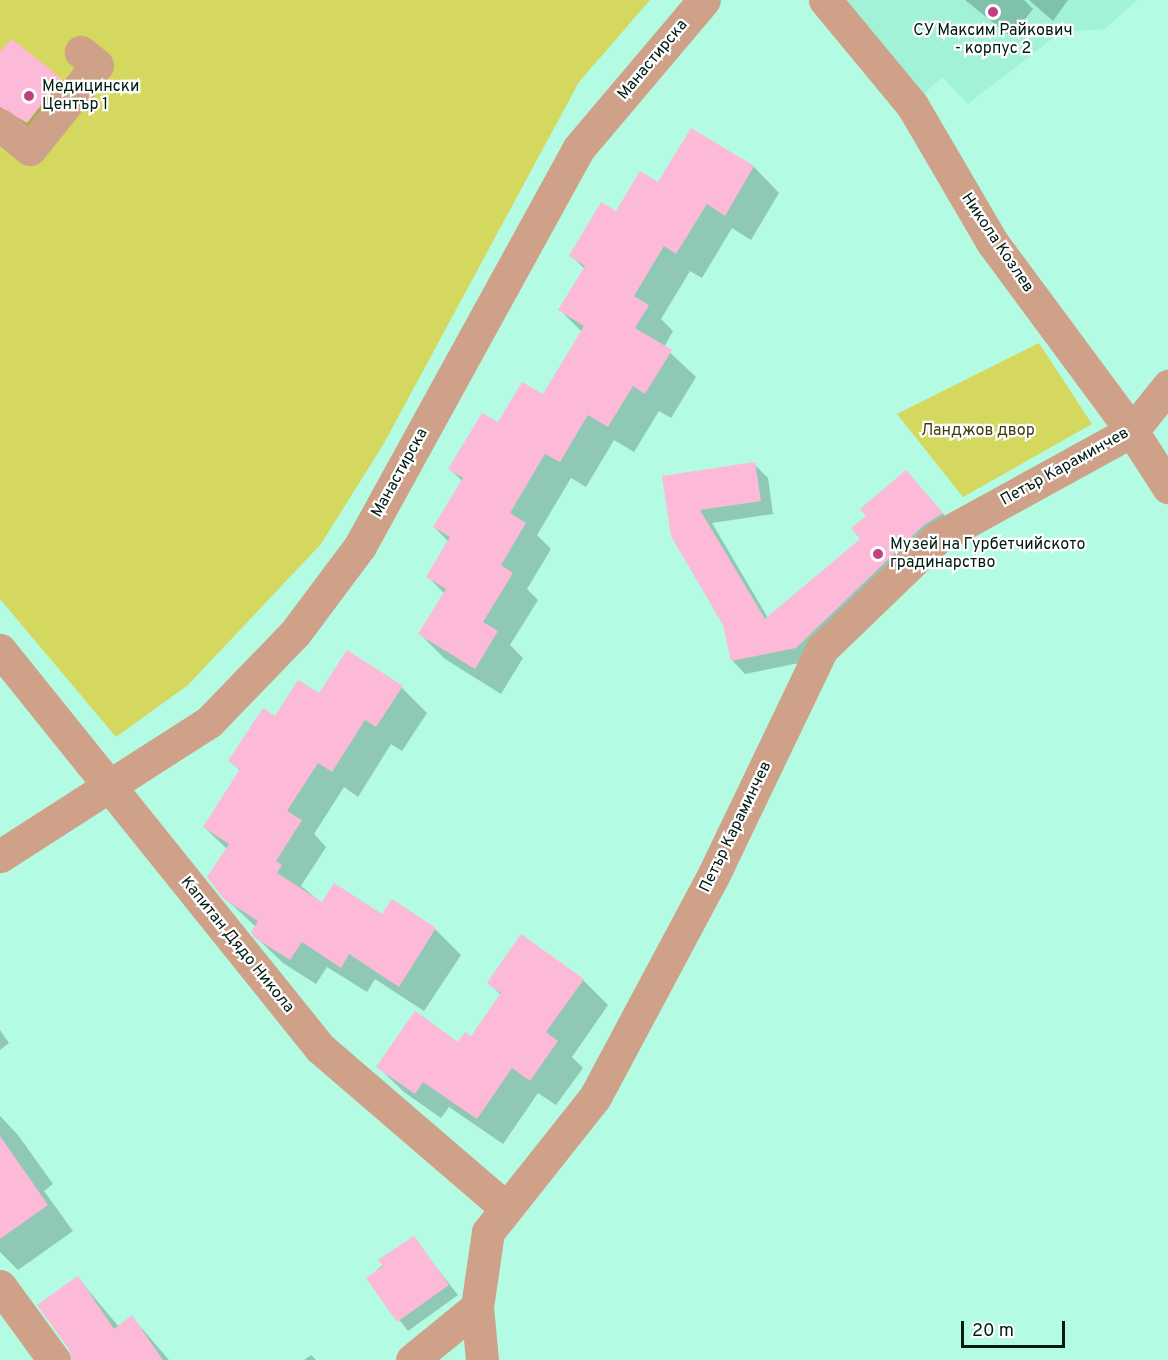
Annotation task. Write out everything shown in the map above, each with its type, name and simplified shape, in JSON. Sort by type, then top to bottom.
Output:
[{"type":"street","name":"Манастирска","points":[[0,856],[209,723],[295,633],[360,546],[578,148],[704,0]]},
{"type":"street","name":"Никола Козлев","points":[[825,0],[912,105],[993,242],[1132,431],[1168,488]]},
{"type":"street","points":[[0,125],[30,148],[97,65],[81,52]]},
{"type":"street","name":"Петър Караминчев","points":[[482,1360],[477,1307],[488,1232],[595,1097],[714,874],[822,649],[938,538],[1132,431],[1168,386]]},
{"type":"street","name":"Капитан Дядо Никола","points":[[0,650],[320,1048],[506,1208]]},
{"type":"street","points":[[0,1286],[54,1360]]},
{"type":"street","points":[[412,1360],[477,1307]]},
{"type":"shaded area","points":[[825,0],[1137,0],[1105,29],[1061,32],[968,104],[942,77],[912,105]]},
{"type":"green space","points":[[0,0],[650,0],[579,82],[383,445],[321,544],[188,685],[116,737],[0,599]]},
{"type":"green space","name":"Ланджов двор","points":[[1039,343],[1092,424],[963,497],[897,414]]},
{"type":"building","name":"Медицински Център 1","points":[[12,39],[62,79],[27,123],[0,107],[0,52]]},
{"type":"building","points":[[691,128],[754,166],[725,216],[707,204],[676,254],[664,246],[634,296],[649,305],[635,328],[672,350],[645,394],[633,386],[608,427],[588,415],[560,462],[545,454],[510,513],[526,523],[501,565],[513,573],[483,622],[498,631],[475,669],[418,634],[446,589],[426,577],[450,537],[433,527],[463,478],[448,469],[482,413],[498,422],[522,382],[543,394],[584,326],[558,310],[585,266],[569,256],[601,202],[616,211],[640,171],[658,182]]},
{"type":"building","points":[[755,462],[761,501],[700,510],[765,619],[860,539],[851,528],[866,516],[860,509],[906,470],[943,513],[924,525],[796,648],[731,661],[723,625],[671,536],[662,476]]},
{"type":"building","points":[[347,650],[403,686],[376,727],[365,720],[332,772],[318,763],[287,811],[302,820],[276,861],[282,865],[277,873],[322,902],[334,883],[382,914],[392,899],[436,928],[399,987],[349,954],[341,968],[302,942],[290,960],[255,938],[251,932],[258,921],[224,899],[207,877],[229,844],[203,827],[240,769],[228,761],[263,708],[275,716],[298,680],[319,693]]},
{"type":"building","points":[[521,934],[584,979],[546,1032],[558,1041],[530,1081],[512,1068],[477,1119],[423,1082],[415,1094],[376,1067],[415,1011],[458,1042],[465,1032],[471,1036],[501,993],[487,983]]},
{"type":"building","points":[[0,1136],[48,1205],[0,1239]]},
{"type":"building","points":[[414,1236],[449,1285],[397,1322],[366,1278],[383,1266],[378,1260]]},
{"type":"building","points":[[78,1276],[114,1329],[132,1315],[163,1360],[72,1360],[69,1349],[37,1305]]},
{"type":"place","name":"СУ Максим Райкович - корпус 2","points":[[993,12]]},
{"type":"place","name":"Медицински Център 1","points":[[29,96]]},
{"type":"place","name":"Музей на Гурбетчийското градинарство","points":[[878,554]]}]
